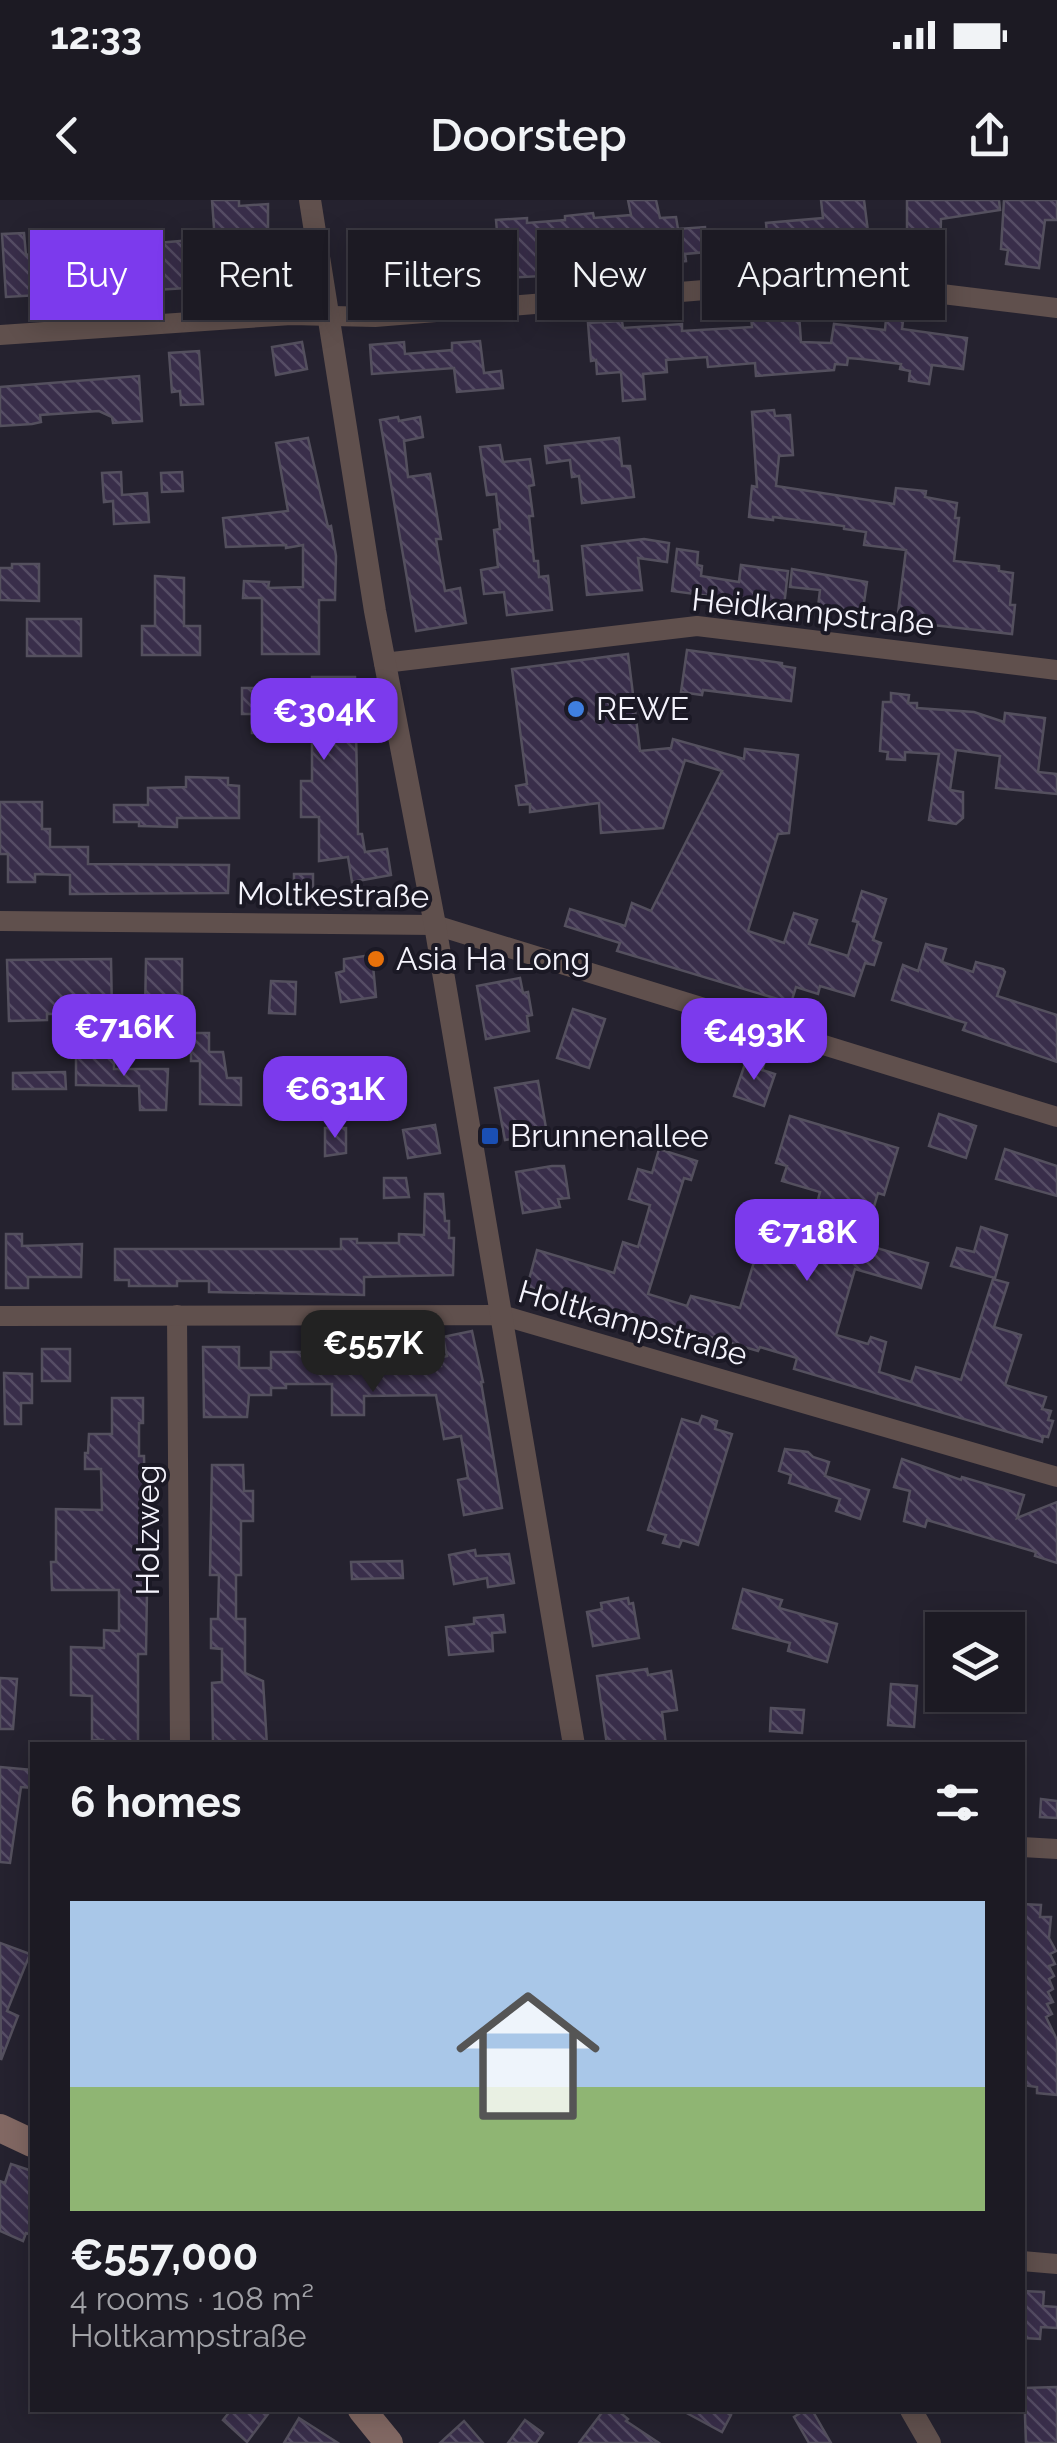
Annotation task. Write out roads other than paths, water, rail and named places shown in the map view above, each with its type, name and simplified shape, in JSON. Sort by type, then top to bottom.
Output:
[{"type":"main road","points":[[0,2128],[30,2141]]},
{"type":"main road","points":[[364,2412],[390,2443]]},
{"type":"street","points":[[310,200],[314,230]]},
{"type":"street","points":[[328,316],[375,316],[827,280],[1057,308]]},
{"type":"street","points":[[0,335],[218,320]]},
{"type":"street","points":[[327,320],[384,663],[435,925],[573,1742]]},
{"type":"street","name":"Heidkampstraße","points":[[384,663],[697,626],[1057,670]]},
{"type":"street","name":"Moltkestraße","points":[[0,921],[435,925],[1057,1117]]},
{"type":"street","name":"Holzweg","points":[[176,1315],[180,1742]]},
{"type":"street","name":"Holtkampstraße","points":[[0,1316],[501,1315],[1057,1477]]},
{"type":"street","points":[[1025,1847],[1057,1849]]},
{"type":"street","points":[[1025,2261],[1057,2264]]},
{"type":"street","points":[[911,2412],[930,2443]]},
{"type":"place","name":"REWE","points":[[576,709]]},
{"type":"place","name":"Asia Ha Long","points":[[376,959]]},
{"type":"place","name":"Brunnenallee","points":[[490,1136]]}]
